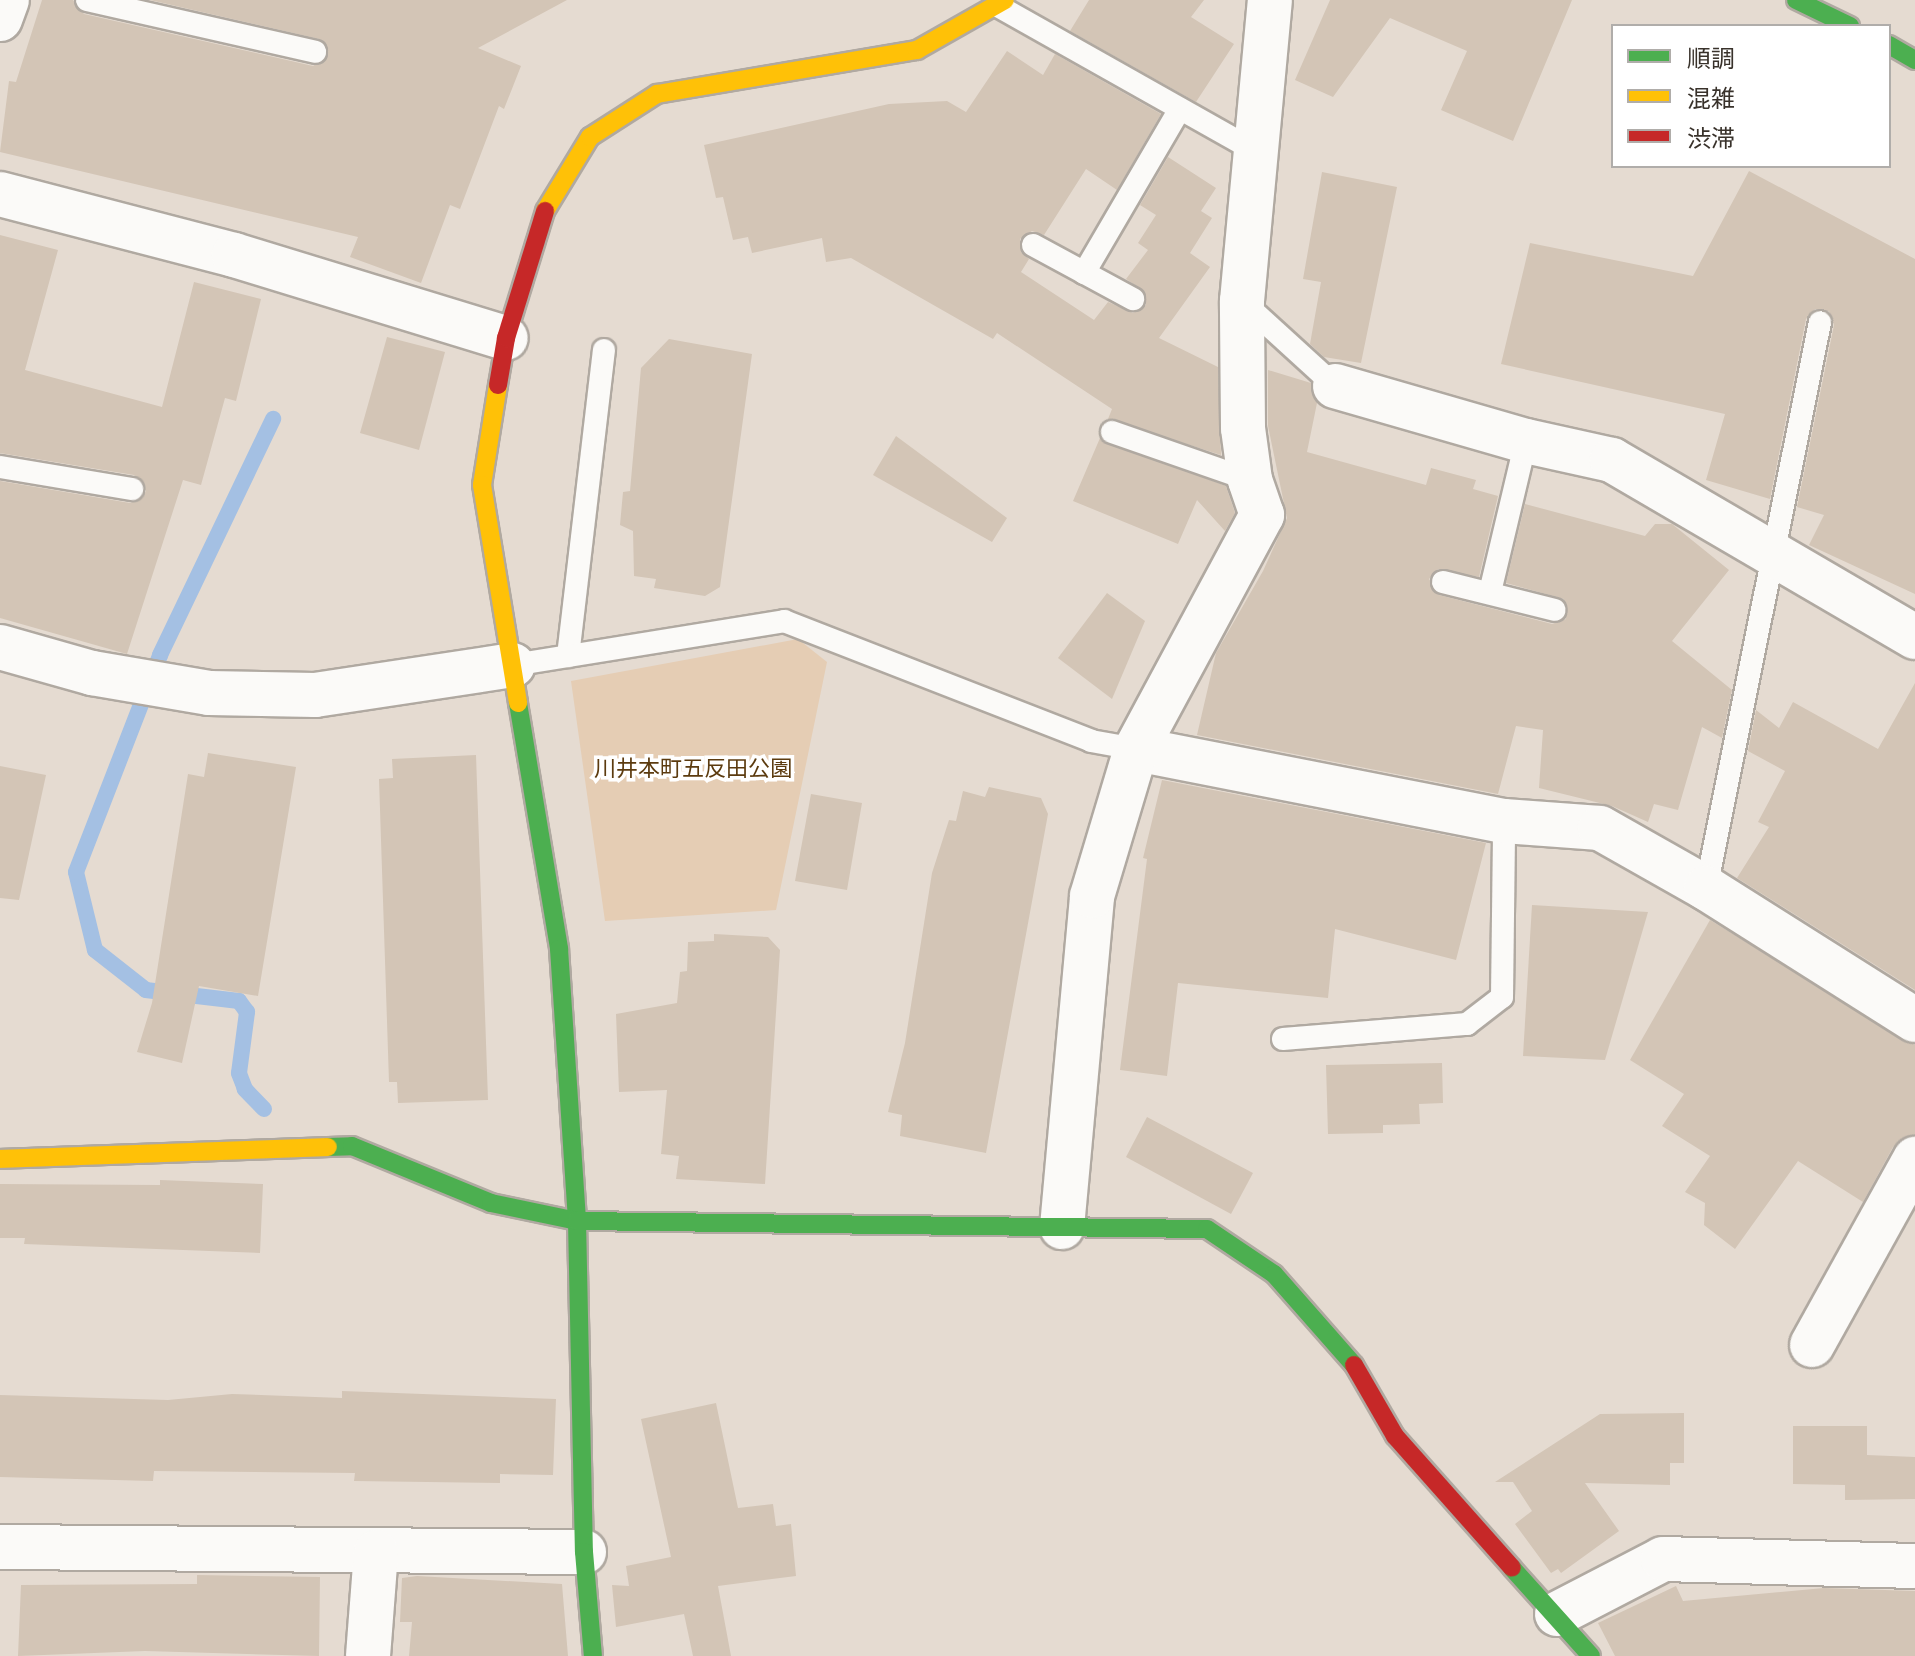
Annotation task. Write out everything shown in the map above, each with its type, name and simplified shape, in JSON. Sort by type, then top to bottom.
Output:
[{"type":"street","points":[[0,19],[7,0]]},
{"type":"street","points":[[1062,1227],[1092,896],[1136,749],[1262,515],[1250,480],[1243,428],[1242,301],[1270,0]]},
{"type":"street","points":[[1796,0],[1846,24]]},
{"type":"street","points":[[593,1656],[584,1552],[577,1221],[559,949],[482,485],[506,338],[543,213],[590,137],[657,94],[917,50],[1001,3]]},
{"type":"street","points":[[1891,46],[1915,60]]},
{"type":"street","points":[[0,194],[234,255],[506,338]]},
{"type":"street","points":[[1335,386],[1526,441],[1612,460],[1915,637]]},
{"type":"street","points":[[0,647],[92,673],[209,693],[315,695],[513,665]]},
{"type":"street","points":[[1136,749],[1504,821],[1600,828],[1706,888],[1915,1020]]},
{"type":"street","points":[[0,1159],[352,1146],[491,1203],[577,1221],[1207,1229],[1274,1274],[1348,1355],[1395,1436],[1557,1614],[1591,1656]]},
{"type":"street","points":[[1812,1345],[1915,1159]]},
{"type":"street","points":[[0,1547],[584,1552]]},
{"type":"street","points":[[368,1656],[376,1552]]},
{"type":"street","points":[[1557,1614],[1663,1559],[1915,1566]]},
{"type":"lane","points":[[87,0],[315,52]]},
{"type":"lane","points":[[1001,3],[1255,151]]},
{"type":"lane","points":[[1084,273],[1180,109]]},
{"type":"lane","points":[[1033,245],[1133,299]]},
{"type":"lane","points":[[1242,301],[1335,386]]},
{"type":"lane","points":[[1706,888],[1776,556],[1820,322]]},
{"type":"lane","points":[[568,656],[604,350]]},
{"type":"lane","points":[[1112,432],[1250,480]]},
{"type":"lane","points":[[1490,592],[1526,441]]},
{"type":"lane","points":[[0,467],[132,489]]},
{"type":"lane","points":[[1443,582],[1555,610]]},
{"type":"lane","points":[[513,665],[784,621],[1091,741],[1136,749]]},
{"type":"lane","points":[[1283,1039],[1467,1024],[1502,997],[1504,821]]},
{"type":"green space","name":"川井本町五反田公園","points":[[798,639],[827,662],[776,910],[605,921],[571,681]]},
{"type":"building","points":[[42,0],[73,0],[84,14],[313,66],[328,56],[319,39],[150,0],[567,0],[478,48],[521,66],[504,109],[499,106],[460,209],[450,205],[421,283],[350,257],[358,237],[0,152],[9,81],[16,82]]},
{"type":"building","points":[[1089,0],[1204,0],[1191,17],[1234,44],[1196,102],[1070,31]]},
{"type":"building","points":[[1330,0],[1572,0],[1513,141],[1441,110],[1467,51],[1390,18],[1333,97],[1295,80]]},
{"type":"building","points":[[1007,51],[1043,75],[1055,54],[1161,114],[1117,190],[1086,169],[1044,235],[1032,231],[1020,239],[1021,252],[1029,259],[1021,272],[1094,320],[1108,302],[1133,313],[1146,305],[1144,291],[1126,279],[1148,250],[1138,243],[1156,215],[1140,205],[1168,157],[1216,188],[1201,211],[1212,218],[1190,253],[1210,267],[1159,338],[1218,367],[1221,455],[1108,419],[1112,409],[997,333],[993,339],[851,258],[826,262],[822,238],[752,253],[748,237],[733,240],[723,197],[716,198],[704,145],[889,104],[947,101],[966,112]]},
{"type":"building","points":[[1749,171],[1915,259],[1915,594],[1809,545],[1824,515],[1797,507],[1834,325],[1829,311],[1815,309],[1806,319],[1770,499],[1706,480],[1725,414],[1501,364],[1530,243],[1693,276]]},
{"type":"building","points":[[1322,172],[1397,187],[1361,363],[1324,357],[1310,344],[1321,282],[1303,279]]},
{"type":"building","points":[[0,235],[58,250],[25,370],[162,407],[194,282],[261,299],[236,401],[225,398],[201,485],[183,480],[127,654],[0,618],[0,481],[130,503],[142,498],[146,491],[134,475],[0,453]]},
{"type":"building","points":[[387,337],[445,352],[419,450],[360,433]]},
{"type":"building","points":[[669,339],[752,354],[720,587],[705,596],[654,588],[656,579],[634,576],[633,531],[620,525],[623,492],[630,491],[641,368]]},
{"type":"building","points":[[1268,370],[1311,383],[1317,403],[1307,452],[1426,485],[1431,468],[1476,480],[1473,489],[1498,496],[1479,577],[1438,569],[1429,579],[1439,595],[1552,624],[1566,619],[1564,599],[1506,583],[1525,504],[1645,536],[1655,524],[1672,524],[1729,570],[1672,641],[1732,690],[1722,738],[1702,727],[1678,810],[1654,804],[1648,822],[1612,806],[1539,788],[1543,730],[1516,726],[1498,794],[1197,735],[1216,653],[1263,571],[1287,518],[1268,426]]},
{"type":"building","points":[[896,436],[1007,518],[992,542],[873,475]]},
{"type":"building","points":[[1100,438],[1226,486],[1235,513],[1225,531],[1197,500],[1178,544],[1073,501]]},
{"type":"building","points":[[1107,593],[1145,621],[1112,699],[1058,658]]},
{"type":"building","points":[[1915,683],[1915,990],[1737,878],[1769,827],[1758,822],[1785,771],[1748,751],[1756,710],[1779,728],[1793,702],[1878,749]]},
{"type":"building","points":[[208,753],[296,767],[258,996],[199,986],[182,1063],[137,1052],[152,1003],[188,774],[204,777]]},
{"type":"building","points":[[476,755],[488,1100],[398,1103],[397,1082],[389,1082],[379,779],[393,778],[392,759]]},
{"type":"building","points":[[0,766],[46,775],[19,900],[0,898]]},
{"type":"building","points":[[1162,780],[1486,843],[1456,960],[1335,929],[1328,998],[1178,983],[1167,1076],[1120,1070],[1147,859],[1143,858]]},
{"type":"building","points":[[989,787],[1041,798],[1048,814],[986,1153],[900,1136],[902,1115],[888,1112],[905,1043],[932,873],[949,820],[956,821],[963,791],[985,797]]},
{"type":"building","points":[[811,794],[862,803],[847,890],[795,881]]},
{"type":"building","points":[[1532,905],[1648,912],[1605,1060],[1523,1056]]},
{"type":"building","points":[[1710,920],[1915,1045],[1915,1134],[1893,1147],[1863,1202],[1798,1161],[1735,1249],[1704,1225],[1705,1203],[1685,1192],[1710,1156],[1662,1126],[1684,1094],[1630,1060]]},
{"type":"building","points":[[714,934],[768,937],[780,950],[765,1184],[676,1179],[679,1156],[661,1154],[667,1090],[619,1092],[616,1014],[677,1003],[680,972],[687,971],[688,942],[714,941]]},
{"type":"building","points":[[1442,1063],[1443,1103],[1419,1104],[1420,1124],[1383,1125],[1383,1133],[1328,1134],[1326,1065]]},
{"type":"building","points":[[1147,1117],[1253,1173],[1231,1214],[1126,1157]]},
{"type":"building","points":[[160,1180],[263,1184],[260,1253],[24,1244],[25,1238],[0,1238],[0,1184],[160,1185]]},
{"type":"building","points":[[342,1391],[556,1399],[553,1475],[500,1474],[500,1483],[354,1481],[355,1473],[154,1471],[153,1481],[0,1477],[0,1395],[168,1400],[232,1394],[342,1398]]},
{"type":"building","points":[[716,1403],[738,1508],[773,1504],[776,1526],[791,1524],[796,1576],[718,1586],[731,1656],[693,1656],[684,1614],[616,1627],[612,1585],[629,1586],[626,1566],[671,1557],[641,1419]]},
{"type":"building","points":[[1684,1413],[1684,1463],[1670,1463],[1670,1485],[1585,1483],[1619,1531],[1561,1573],[1558,1569],[1551,1573],[1515,1524],[1532,1511],[1513,1482],[1495,1482],[1600,1414]]},
{"type":"building","points":[[1793,1426],[1867,1426],[1867,1455],[1915,1457],[1915,1499],[1845,1500],[1845,1485],[1793,1484]]},
{"type":"building","points":[[197,1575],[320,1577],[319,1656],[145,1651],[18,1656],[21,1585],[197,1584]]},
{"type":"building","points":[[417,1576],[562,1584],[568,1656],[409,1656],[412,1622],[400,1622],[402,1578]]},
{"type":"building","points":[[1676,1586],[1683,1601],[1824,1588],[1915,1591],[1915,1656],[1615,1656],[1598,1623]]},
{"type":"waterway","points":[[264,1109],[245,1089],[239,1073],[247,1012],[239,1001],[146,990],[95,950],[76,872],[160,655],[273,419]]},
{"type":"traffic: fast","points":[[1796,0],[1846,24]]},
{"type":"traffic: fast","points":[[1891,46],[1915,60]]},
{"type":"traffic: fast","points":[[518,703],[559,949],[577,1221],[584,1552],[593,1656]]},
{"type":"traffic: fast","points":[[328,1147],[352,1146],[491,1203],[577,1221],[1207,1229],[1274,1274],[1354,1365]]},
{"type":"traffic: fast","points":[[1512,1568],[1591,1656]]},
{"type":"traffic: slow","points":[[545,211],[590,137],[657,94],[917,50],[1005,0]]},
{"type":"traffic: slow","points":[[498,385],[482,485],[518,703]]},
{"type":"traffic: slow","points":[[0,1159],[328,1147]]},
{"type":"traffic: jam","points":[[498,385],[506,338],[545,211]]},
{"type":"traffic: jam","points":[[1354,1365],[1395,1436],[1512,1568]]}]
